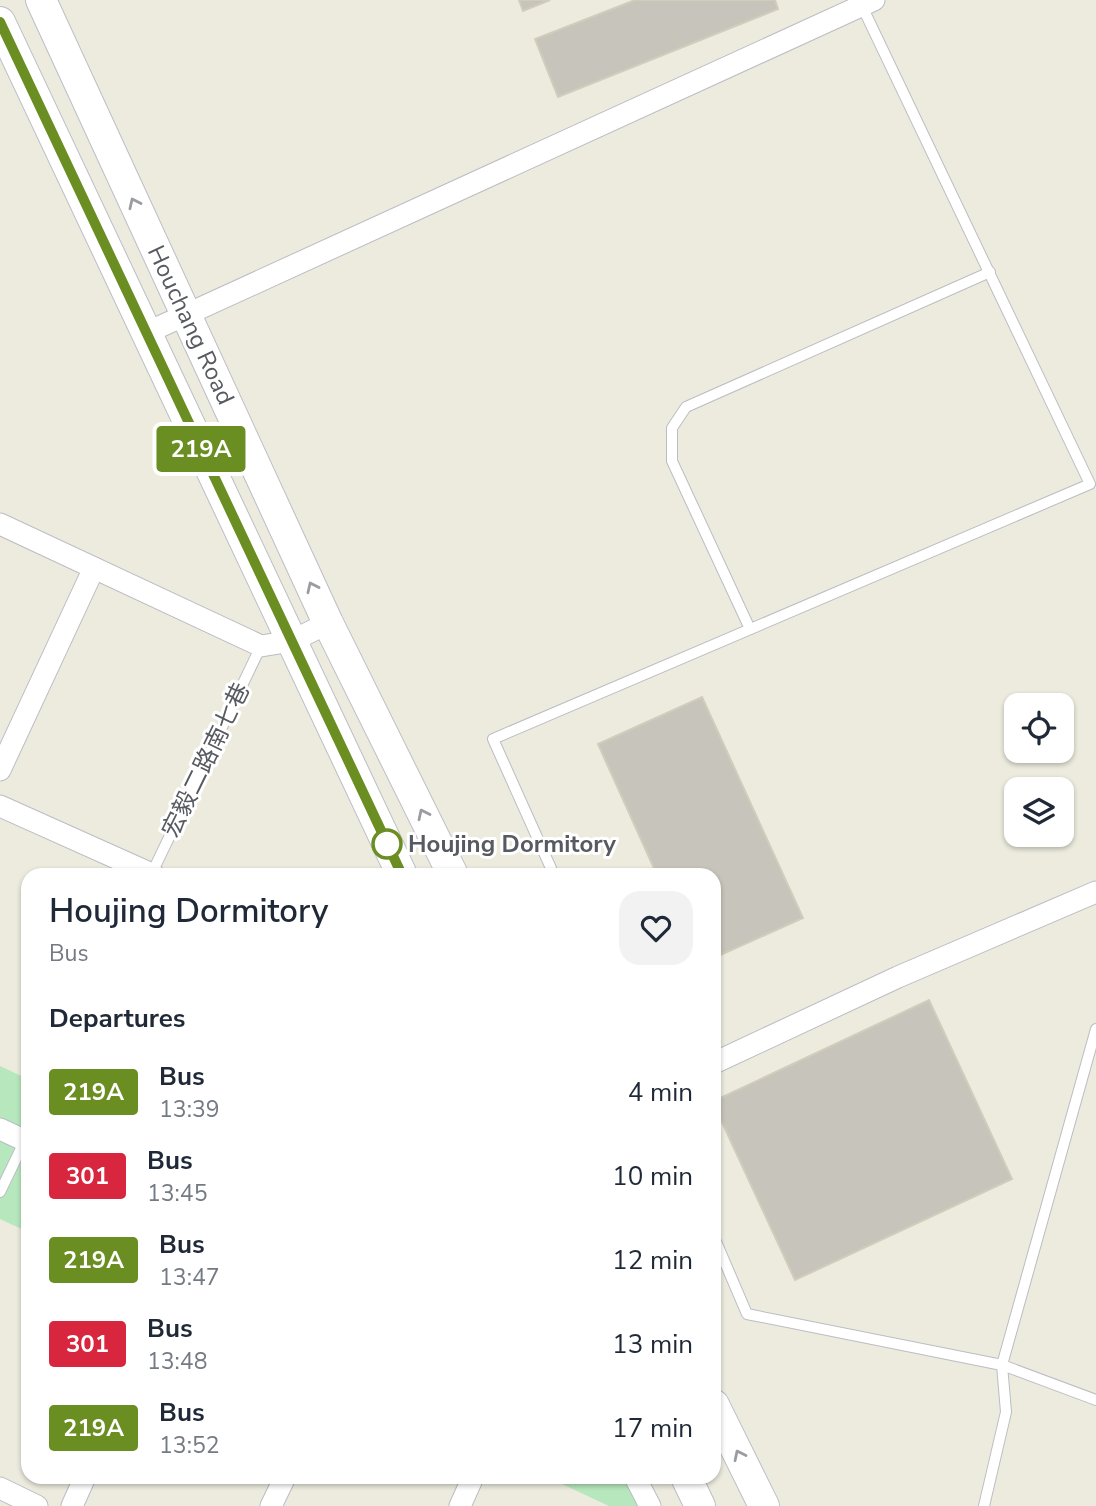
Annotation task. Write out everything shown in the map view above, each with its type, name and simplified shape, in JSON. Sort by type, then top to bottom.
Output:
[{"type":"street","name":"Houchang Road","points":[[41,0],[328,623],[450,868]]},
{"type":"street","points":[[146,333],[865,2]]},
{"type":"street","name":"Houchang Road","points":[[0,22],[399,868]]},
{"type":"street","points":[[0,524],[261,646],[292,642],[328,623]]},
{"type":"street","points":[[0,770],[93,568]]},
{"type":"street","points":[[0,806],[137,868]]},
{"type":"street","points":[[721,1060],[898,977],[1096,892]]},
{"type":"street","points":[[0,1129],[21,1136]]},
{"type":"street","points":[[721,1419],[764,1506]]},
{"type":"street","points":[[72,1506],[82,1484]]},
{"type":"street","points":[[271,1506],[282,1484]]},
{"type":"street","points":[[460,1506],[470,1484]]},
{"type":"street","points":[[639,1484],[650,1506]]},
{"type":"street","points":[[689,1484],[699,1506]]},
{"type":"street","points":[[0,1488],[37,1506]]},
{"type":"lane","points":[[551,868],[493,739],[1093,483],[989,272],[865,2]]},
{"type":"lane","points":[[750,629],[672,461],[672,428],[686,407],[989,272]]},
{"type":"lane","name":"宏毅二路南七巷","points":[[155,868],[261,646]]},
{"type":"lane","points":[[984,1506],[1006,1412],[1002,1365],[1096,1028]]},
{"type":"lane","points":[[0,1192],[21,1150]]},
{"type":"lane","points":[[721,1253],[747,1314],[1002,1365],[1096,1399]]},
{"type":"green space","points":[[0,1066],[21,1076],[21,1229],[0,1219]]},
{"type":"green space","points":[[562,1484],[632,1484],[642,1506],[609,1506]]},
{"type":"building","points":[[519,0],[550,0],[523,11]]},
{"type":"building","points":[[635,0],[775,0],[778,9],[558,97],[535,39]]},
{"type":"building","points":[[702,697],[803,918],[721,955],[721,868],[654,868],[598,744]]},
{"type":"building","points":[[929,1000],[1012,1179],[795,1280],[721,1120],[721,1098]]},
{"type":"bus line","name":"219A","points":[[0,22],[399,868]]},
{"type":"place","name":"Houjing Dormitory","points":[[387,844]]}]
